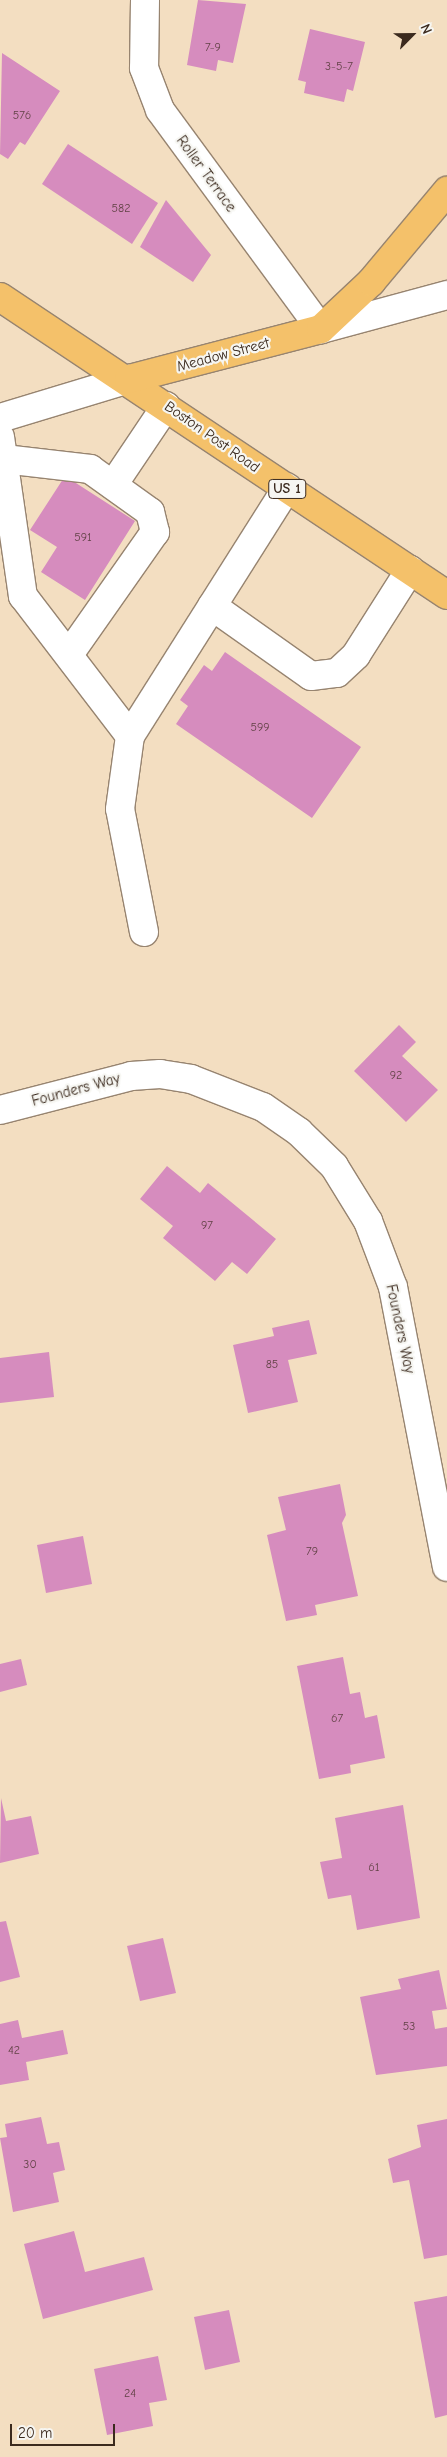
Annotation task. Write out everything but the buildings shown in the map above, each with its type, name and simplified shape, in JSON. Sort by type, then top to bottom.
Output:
[{"type":"main road","points":[[321,329],[371,282],[447,191]]},
{"type":"main road","name":"Boston Post Road","points":[[0,297],[129,379],[166,406],[447,595]]},
{"type":"main road","name":"Meadow Street","points":[[129,379],[321,329]]},
{"type":"street","name":"Roller Terrace","points":[[145,0],[144,68],[160,110],[321,329]]},
{"type":"street","name":"Meadow Street","points":[[321,329],[447,295]]},
{"type":"street","name":"Meadow Street","points":[[0,418],[129,379]]},
{"type":"street","points":[[113,486],[166,406]]},
{"type":"street","points":[[70,653],[155,532],[150,512],[90,468],[2,448],[23,596],[70,653],[130,736]]},
{"type":"street","points":[[144,932],[120,809],[130,736],[287,488]]},
{"type":"street","points":[[212,606],[311,676],[337,673],[356,655],[410,570]]},
{"type":"street","name":"Founders Way","points":[[0,1110],[130,1076],[183,1078],[263,1107],[299,1132],[334,1166],[368,1220],[393,1287],[447,1568]]}]
